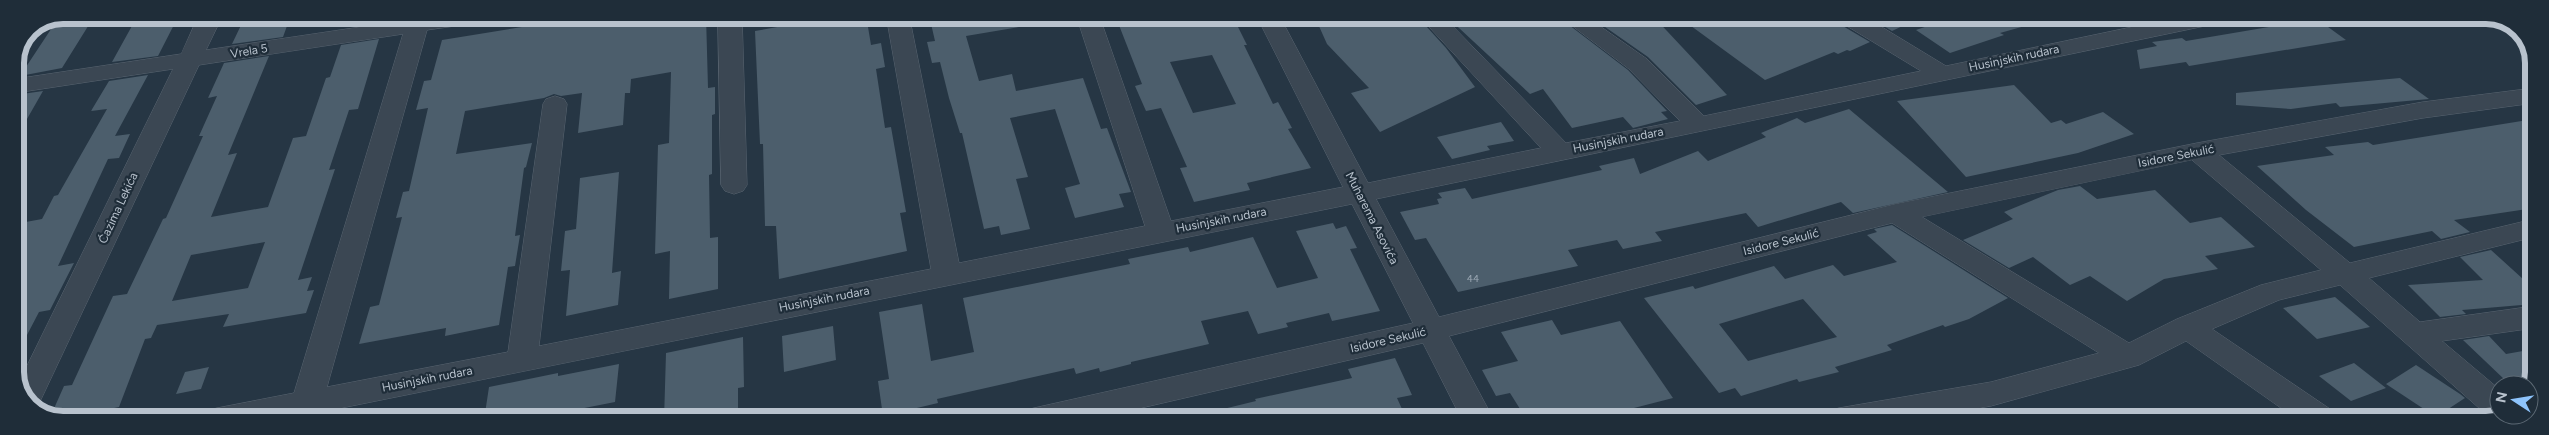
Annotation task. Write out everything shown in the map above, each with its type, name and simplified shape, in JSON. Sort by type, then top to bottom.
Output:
[{"type":"street","name":"Ćazima Lekića","points":[[30,393],[207,24]]},
{"type":"street","name":"Vrela 5","points":[[24,85],[189,60],[396,24]]},
{"type":"street","points":[[307,402],[418,24]]},
{"type":"street","points":[[730,24],[734,185]]},
{"type":"street","points":[[899,24],[946,275]]},
{"type":"street","points":[[1090,24],[1161,232]]},
{"type":"street","name":"Muharema Asovića","points":[[1272,24],[1473,411]]},
{"type":"street","points":[[1438,24],[1558,151]]},
{"type":"street","points":[[1582,24],[1638,64],[1699,125]]},
{"type":"street","points":[[1860,24],[1941,73]]},
{"type":"street","points":[[2133,24],[2143,31]]},
{"type":"street","name":"Husinjskih rudara","points":[[262,411],[522,361],[1359,193],[1558,151],[1699,125],[2178,24]]},
{"type":"street","name":"Isidore Sekulić","points":[[1074,411],[1430,330],[1896,213],[2197,151],[2423,110],[2525,96]]},
{"type":"street","points":[[522,361],[555,104]]},
{"type":"street","points":[[2197,151],[2344,273],[2489,398]]},
{"type":"street","points":[[1896,213],[2128,357]]},
{"type":"street","points":[[1895,411],[1991,394],[2128,357],[2188,327],[2270,292],[2525,230]]},
{"type":"street","points":[[2414,334],[2525,318]]},
{"type":"street","points":[[2188,327],[2309,411]]},
{"type":"building","points":[[54,24],[89,24],[62,68],[24,75],[24,70]]},
{"type":"building","points":[[133,24],[174,24],[158,56],[112,62]]},
{"type":"building","points":[[242,24],[288,24],[283,37],[232,44]]},
{"type":"building","points":[[348,24],[366,24],[347,27]]},
{"type":"building","points":[[540,24],[706,24],[708,88],[715,87],[715,114],[712,115],[712,174],[709,175],[710,238],[718,237],[718,289],[669,299],[670,251],[655,254],[658,145],[669,143],[671,72],[631,79],[630,93],[625,93],[623,125],[578,133],[582,93],[561,96],[554,94],[544,98],[465,111],[456,154],[532,143],[526,167],[524,168],[515,236],[520,235],[515,266],[508,267],[499,325],[445,336],[446,328],[359,344],[370,307],[379,305],[402,217],[396,218],[403,192],[409,191],[428,108],[416,110],[424,81],[431,80],[442,40]]},
{"type":"building","points":[[794,24],[868,24],[871,45],[881,43],[885,67],[876,69],[885,128],[891,127],[906,212],[900,213],[907,251],[779,279],[776,226],[765,226],[763,144],[760,144],[755,31]]},
{"type":"building","points":[[931,24],[1019,24],[1019,27],[966,36],[979,81],[1012,74],[1016,91],[1083,78],[1101,129],[1107,128],[1131,192],[1119,194],[1124,207],[1075,218],[1065,188],[1080,184],[1055,109],[1010,118],[1028,177],[1016,179],[1030,229],[1001,235],[999,226],[984,229],[962,133],[960,133],[949,98],[940,62],[932,63],[927,42],[935,41]]},
{"type":"building","points":[[1119,24],[1236,24],[1247,45],[1244,45],[1273,104],[1278,102],[1292,128],[1288,129],[1311,168],[1247,183],[1250,190],[1194,202],[1180,168],[1187,167],[1161,108],[1146,111],[1135,86],[1142,84]],"holes":[[[1212,55],[1236,104],[1193,113],[1170,62]]]},
{"type":"building","points":[[1318,24],[1424,24],[1446,48],[1475,87],[1380,132],[1351,93],[1369,88],[1327,44]]},
{"type":"building","points":[[1455,24],[1568,24],[1628,70],[1667,111],[1661,112],[1668,119],[1633,128],[1623,117],[1572,128],[1543,89],[1530,94]]},
{"type":"building","points":[[1601,24],[1660,24],[1727,95],[1696,105],[1648,57]]},
{"type":"building","points":[[1688,24],[1839,24],[1870,42],[1850,51],[1847,50],[1838,54],[1834,52],[1765,80]]},
{"type":"building","points":[[1881,24],[1907,24],[1892,31]]},
{"type":"building","points":[[1933,24],[2032,24],[2000,33],[2004,35],[1950,53],[1916,30]]},
{"type":"building","points":[[2287,24],[2324,24],[2346,40],[2189,66],[2186,62],[2140,69],[2137,50],[2157,46],[2152,42],[2182,38],[2186,41]]},
{"type":"building","points":[[379,39],[358,109],[349,110],[329,170],[335,169],[298,280],[312,277],[307,291],[314,290],[306,313],[223,327],[229,314],[157,325],[151,338],[145,339],[119,407],[100,411],[53,410],[64,386],[72,385],[113,296],[127,294],[163,219],[166,218],[203,136],[199,136],[217,96],[208,98],[224,63],[269,56],[228,155],[237,153],[211,217],[268,207],[293,138],[306,136],[326,78],[330,77],[341,45]],"holes":[[[265,242],[248,288],[172,301],[191,255]]]},
{"type":"building","points":[[148,75],[115,136],[130,134],[119,158],[108,159],[58,266],[74,263],[50,310],[39,312],[24,341],[24,222],[42,219],[54,196],[58,195],[107,109],[91,111],[109,81]]},
{"type":"building","points":[[2400,78],[2429,99],[2340,107],[2336,103],[2291,109],[2236,105],[2236,93]]},
{"type":"building","points":[[2014,85],[2051,123],[2061,120],[2066,124],[2103,112],[2134,134],[2078,153],[1966,177],[1897,101]]},
{"type":"building","points":[[43,91],[24,124],[24,94]]},
{"type":"building","points":[[1849,109],[1948,192],[1853,213],[1841,202],[1758,227],[1746,213],[1655,232],[1662,241],[1623,249],[1617,240],[1568,250],[1578,266],[1458,292],[1426,238],[1415,240],[1400,212],[1439,204],[1437,199],[1442,198],[1438,193],[1465,188],[1472,199],[1602,170],[1599,166],[1634,158],[1640,174],[1698,151],[1708,161],[1766,137],[1761,133],[1797,118],[1805,123]]},
{"type":"building","points":[[2525,120],[2525,209],[2454,220],[2470,232],[2441,239],[2432,231],[2354,247],[2306,210],[2257,166],[2334,155],[2325,147],[2368,142],[2373,145]]},
{"type":"building","points":[[1501,122],[1514,141],[1487,146],[1490,150],[1452,159],[1437,137]]},
{"type":"building","points":[[619,172],[612,273],[621,271],[618,305],[566,316],[570,270],[561,271],[565,231],[576,229],[580,178]]},
{"type":"building","points":[[2080,186],[2097,199],[2155,190],[2190,223],[2221,217],[2255,247],[2205,256],[2218,269],[2164,279],[2127,301],[2090,276],[2070,285],[2033,257],[2009,268],[1963,240],[2013,219],[2004,212],[2058,190]]},
{"type":"building","points":[[1333,223],[1336,229],[1346,226],[1357,248],[1350,249],[1380,311],[1332,321],[1329,313],[1286,323],[1288,327],[1258,334],[1248,311],[1201,321],[1209,344],[1131,362],[1131,364],[1100,372],[1099,368],[1076,374],[1074,368],[937,399],[938,403],[904,411],[882,411],[878,381],[889,379],[879,312],[922,304],[931,361],[974,352],[963,298],[1130,264],[1128,259],[1188,247],[1190,252],[1253,237],[1277,288],[1318,278],[1296,231]]},
{"type":"building","points":[[1892,225],[2008,298],[1969,319],[1945,327],[1943,325],[1887,345],[1892,350],[1835,367],[1839,372],[1799,382],[1797,379],[1741,396],[1735,388],[1719,393],[1644,298],[1693,286],[1695,289],[1774,266],[1785,279],[1833,265],[1844,276],[1897,262],[1867,235],[1877,232],[1874,229]],"holes":[[[1803,299],[1837,337],[1748,361],[1719,324]]]},
{"type":"building","points":[[2491,250],[2525,281],[2525,305],[2462,310],[2466,314],[2440,317],[2408,285],[2483,280],[2460,257]]},
{"type":"building","points":[[2335,297],[2370,327],[2317,339],[2283,308]]},
{"type":"building","points":[[1552,320],[1561,335],[1620,321],[1673,398],[1634,408],[1636,411],[1521,411],[1510,393],[1496,396],[1482,370],[1518,361],[1501,332]]},
{"type":"building","points":[[833,326],[836,360],[784,372],[782,336]]},
{"type":"building","points":[[2489,336],[2506,354],[2525,351],[2525,375],[2500,375],[2463,340]]},
{"type":"building","points":[[743,337],[744,387],[738,388],[738,411],[664,411],[666,353]]},
{"type":"building","points":[[1395,358],[1412,395],[1397,398],[1403,411],[1215,411],[1256,401],[1255,399],[1352,378],[1348,369]]},
{"type":"building","points":[[2354,363],[2386,388],[2351,401],[2319,376]]},
{"type":"building","points":[[619,364],[615,402],[569,411],[485,411],[489,387],[558,373],[558,376]]},
{"type":"building","points":[[2416,365],[2465,398],[2445,411],[2427,411],[2386,384]]},
{"type":"building","points":[[209,367],[201,389],[176,394],[185,372]]}]
